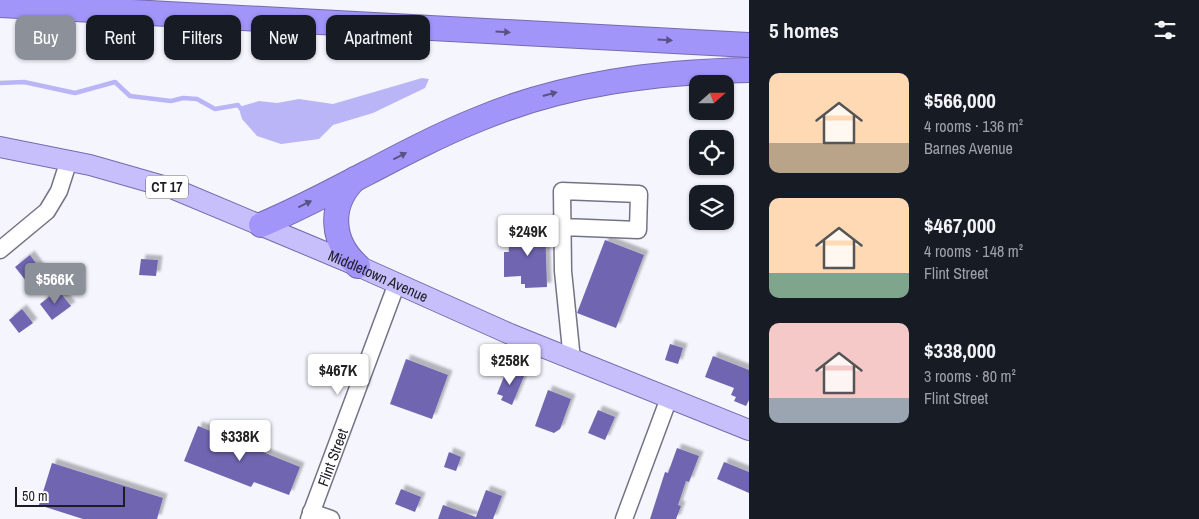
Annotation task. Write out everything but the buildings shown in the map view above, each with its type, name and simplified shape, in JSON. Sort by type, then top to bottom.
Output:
[{"type":"highway","points":[[0,5],[749,45]]},
{"type":"highway","points":[[261,224],[456,128],[500,110],[552,94],[609,82],[656,76],[749,70]]},
{"type":"highway","points":[[356,178],[340,198],[335,221],[342,246],[358,266]]},
{"type":"main road","name":"Middletown Avenue","points":[[0,147],[69,160],[148,180],[261,224],[572,360],[749,430]]},
{"type":"street","points":[[0,250],[47,211],[59,191],[69,160]]},
{"type":"street","points":[[563,227],[638,230],[638,194],[562,191],[563,271],[572,360]]},
{"type":"street","name":"Flint Street","points":[[310,515],[397,283]]},
{"type":"street","points":[[624,519],[669,398]]},
{"type":"street","points":[[310,515],[331,519]]},
{"type":"shaded area","points":[[422,78],[429,79],[425,88],[373,113],[333,125],[319,139],[281,144],[257,136],[242,119],[240,112],[242,106],[259,101],[277,103],[299,99],[333,104]]},
{"type":"waterway","points":[[0,83],[24,82],[75,93],[115,82],[130,96],[171,101],[183,98],[197,99],[215,109],[238,105],[244,113]]}]
